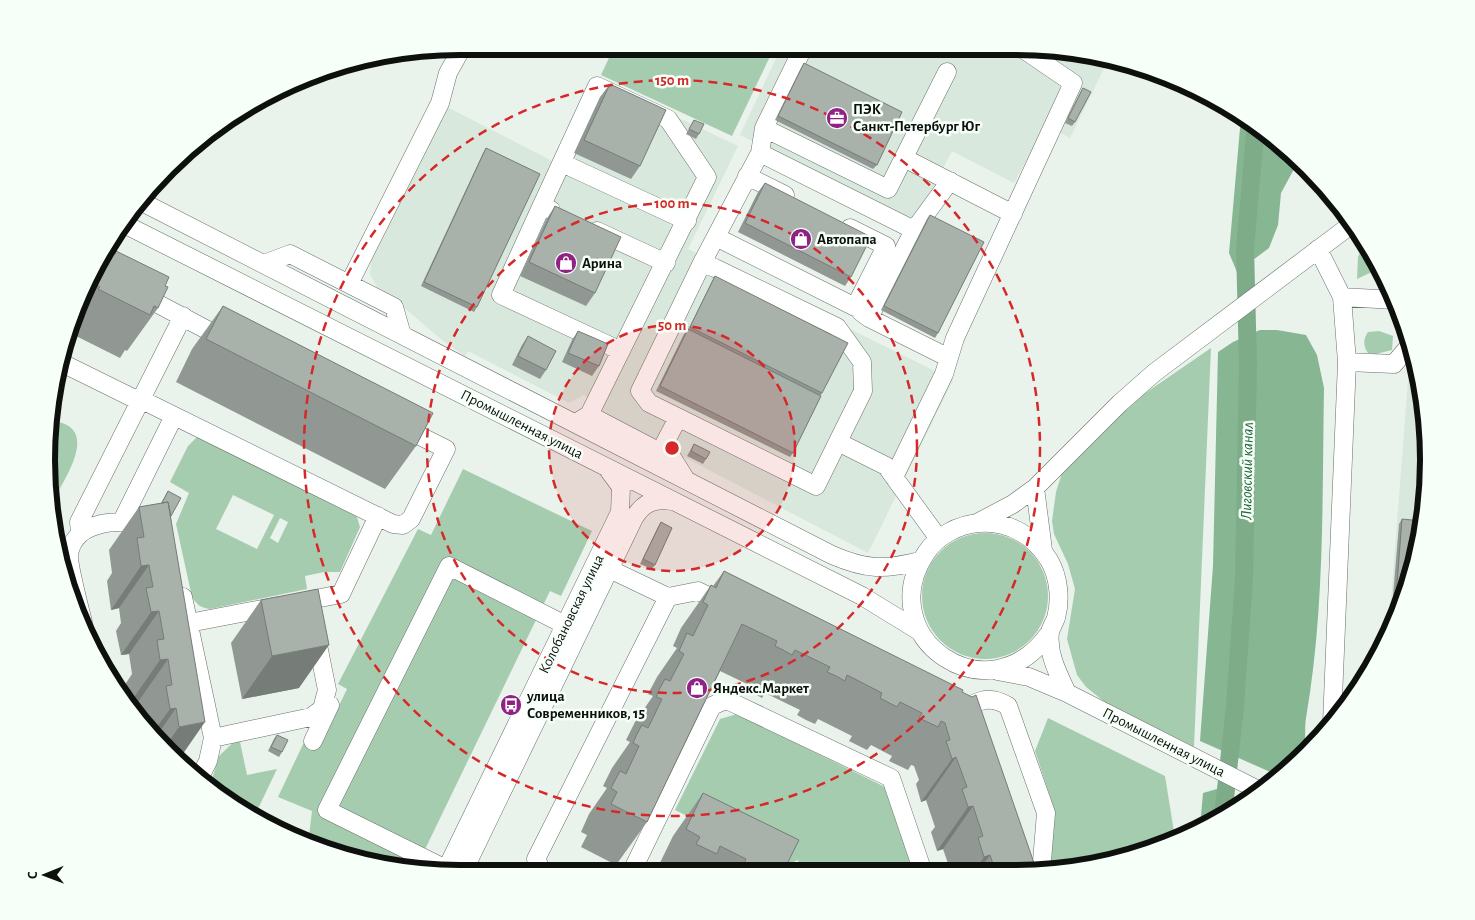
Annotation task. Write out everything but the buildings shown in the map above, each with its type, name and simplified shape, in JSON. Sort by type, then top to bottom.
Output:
[{"type":"street","points":[[348,284],[440,103],[448,73],[458,55]]},
{"type":"street","points":[[702,263],[837,327],[862,362],[863,391],[816,486],[649,404],[640,391],[702,263],[760,153],[764,128],[800,55]]},
{"type":"street","points":[[894,477],[944,374],[955,338],[1073,83],[1032,56]]},
{"type":"street","points":[[764,128],[888,189],[946,72]]},
{"type":"street","points":[[621,351],[500,295],[597,86],[668,119],[707,177],[687,221],[621,351],[583,419],[673,458],[687,480]]},
{"type":"street","points":[[760,153],[914,230]]},
{"type":"street","points":[[904,158],[1013,214]]},
{"type":"street","points":[[562,163],[687,221]]},
{"type":"street","points":[[748,176],[799,203]]},
{"type":"street","points":[[862,312],[914,230],[950,182]]},
{"type":"street","name":"Промышленная улица","points":[[148,202],[402,335],[583,419],[687,480],[855,565],[878,569],[920,561]]},
{"type":"street","points":[[542,205],[666,263]]},
{"type":"street","points":[[834,220],[886,246],[862,312]]},
{"type":"street","name":"Промышленная улица","points":[[129,227],[862,596],[920,631]]},
{"type":"street","points":[[979,523],[1008,526],[1033,540],[1043,550],[1056,576],[1059,590],[1056,619],[1042,644],[1019,662],[991,670],[970,669],[950,661],[932,648],[920,631],[911,603],[915,574],[920,561],[939,539],[958,528],[979,523],[1013,504],[1035,488],[1120,403],[1213,328],[1347,228]]},
{"type":"street","points":[[716,237],[949,358]]},
{"type":"street","points":[[1318,249],[1342,297],[1347,362],[1337,705]]},
{"type":"street","points":[[264,264],[290,254],[394,307],[402,335]]},
{"type":"street","points":[[101,273],[239,346]]},
{"type":"street","points":[[1342,297],[1387,300]]},
{"type":"street","points":[[77,592],[69,555],[80,533],[79,522],[183,316]]},
{"type":"street","points":[[1347,362],[1394,364],[1405,351]]},
{"type":"street","points":[[67,364],[393,524],[403,525],[411,519],[446,449],[387,419]]},
{"type":"street","points":[[122,521],[174,416]]},
{"type":"street","points":[[660,452],[678,418]]},
{"type":"street","points":[[838,442],[886,466],[939,539]]},
{"type":"street","name":"Колобановская улица","points":[[603,566],[620,512],[622,499],[618,480],[606,466]]},
{"type":"street","points":[[1035,488],[1043,550]]},
{"type":"street","name":"Колобановская улица","points":[[450,865],[603,566],[641,507],[659,500],[678,502]]},
{"type":"street","points":[[189,623],[341,594],[378,516]]},
{"type":"street","points":[[80,533],[96,526],[122,521],[140,524],[162,536]]},
{"type":"street","points":[[435,864],[327,810],[449,566],[572,628]]},
{"type":"street","points":[[603,566],[668,597],[698,591],[739,611]]},
{"type":"street","points":[[180,584],[213,738],[208,761],[202,772]]},
{"type":"street","points":[[539,865],[536,859],[668,597]]},
{"type":"street","points":[[310,600],[327,690],[324,710],[312,741]]},
{"type":"street","name":"Колобановская улица","points":[[466,865],[572,628]]},
{"type":"street","points":[[1050,632],[1052,661],[1067,693]]},
{"type":"street","name":"Промышленная улица","points":[[991,670],[1029,677],[1067,693],[1253,787]]},
{"type":"street","points":[[213,738],[310,717],[324,710],[337,691]]},
{"type":"street","points":[[969,730],[967,725],[948,712],[980,700],[1001,702],[1008,706],[1046,813],[1042,864]]},
{"type":"street","points":[[635,865],[712,706],[723,701],[729,701],[891,778],[921,865]]},
{"type":"shaded area","points":[[778,55],[1015,55],[1068,58],[1105,66],[1070,138],[1046,124],[1014,183],[952,151],[915,223],[740,135]]},
{"type":"shaded area","points":[[597,79],[738,146],[688,249],[953,380],[868,553],[603,415],[602,406],[584,395],[569,403],[468,351],[465,356],[442,340],[407,310],[381,295],[370,274],[372,255],[447,107],[556,163]]},
{"type":"shaded area","points":[[1410,374],[1417,407],[1419,434],[1420,460],[1417,513],[1406,565],[1390,612],[1408,381]]},
{"type":"green space","points":[[610,55],[771,55],[732,136],[601,75]]},
{"type":"green space","points":[[1240,123],[1262,139],[1294,167],[1281,193],[1278,225],[1269,248],[1237,272],[1229,253]]},
{"type":"green space","points":[[1361,250],[1373,271],[1357,279],[1358,257]]},
{"type":"green space","points":[[1260,330],[1277,330],[1306,335],[1317,355],[1324,388],[1320,595],[1304,743],[1272,773],[1200,741],[1213,566],[1218,352],[1233,342]]},
{"type":"green space","points":[[1379,331],[1393,336],[1392,350],[1376,354],[1368,353],[1364,345],[1366,335],[1368,332]]},
{"type":"green space","points":[[1211,348],[1194,747],[1106,703],[1086,687],[1077,675],[1067,639],[1075,589],[1068,564],[1054,534],[1052,521],[1056,492],[1062,473],[1083,449],[1144,394]]},
{"type":"green space","points":[[57,422],[67,425],[75,433],[77,443],[75,455],[57,495],[55,460]]},
{"type":"green space","points":[[196,438],[201,438],[356,514],[360,527],[340,572],[324,572],[305,576],[307,589],[210,609],[198,604],[192,597],[176,524],[189,493],[170,482],[188,446]],"holes":[[[233,495],[274,515],[257,549],[216,529]],[[280,518],[288,522],[278,543],[270,538]]]},
{"type":"green space","points":[[463,469],[592,531],[561,596],[550,591],[418,863],[355,851],[309,836],[312,811],[278,797],[305,740],[319,747],[347,689],[338,684],[418,529],[431,535]]},
{"type":"green space","points":[[985,533],[1009,538],[1029,552],[1043,572],[1048,596],[1043,620],[1029,640],[1009,654],[985,659],[961,654],[941,640],[927,620],[922,596],[927,572],[941,552],[961,538]]},
{"type":"green space","points":[[737,714],[887,788],[913,865],[800,865],[798,860],[786,865],[675,810],[720,719]]},
{"type":"green space","points":[[1048,718],[1165,776],[1174,832],[1145,844],[1120,851],[1068,862],[1050,863],[1054,808],[1035,751]]},
{"type":"green space","points":[[239,737],[247,775],[277,769],[257,811],[212,780],[219,756]]},
{"type":"green space","points":[[1217,789],[1235,800],[1201,820],[1203,793]]},
{"type":"waterway","name":"Лиговский канал","points":[[1224,807],[1235,706],[1244,578],[1248,364],[1245,248],[1255,134]]},
{"type":"place","name":"ПЭК Санкт-Петербург Юг","points":[[837,118]]},
{"type":"place","name":"Автопапа","points":[[801,239]]},
{"type":"place","name":"Арина","points":[[566,263]]},
{"type":"place","name":"Яндекс.Маркет","points":[[697,688]]},
{"type":"place","name":"улица Современников, 15","points":[[511,705]]}]
